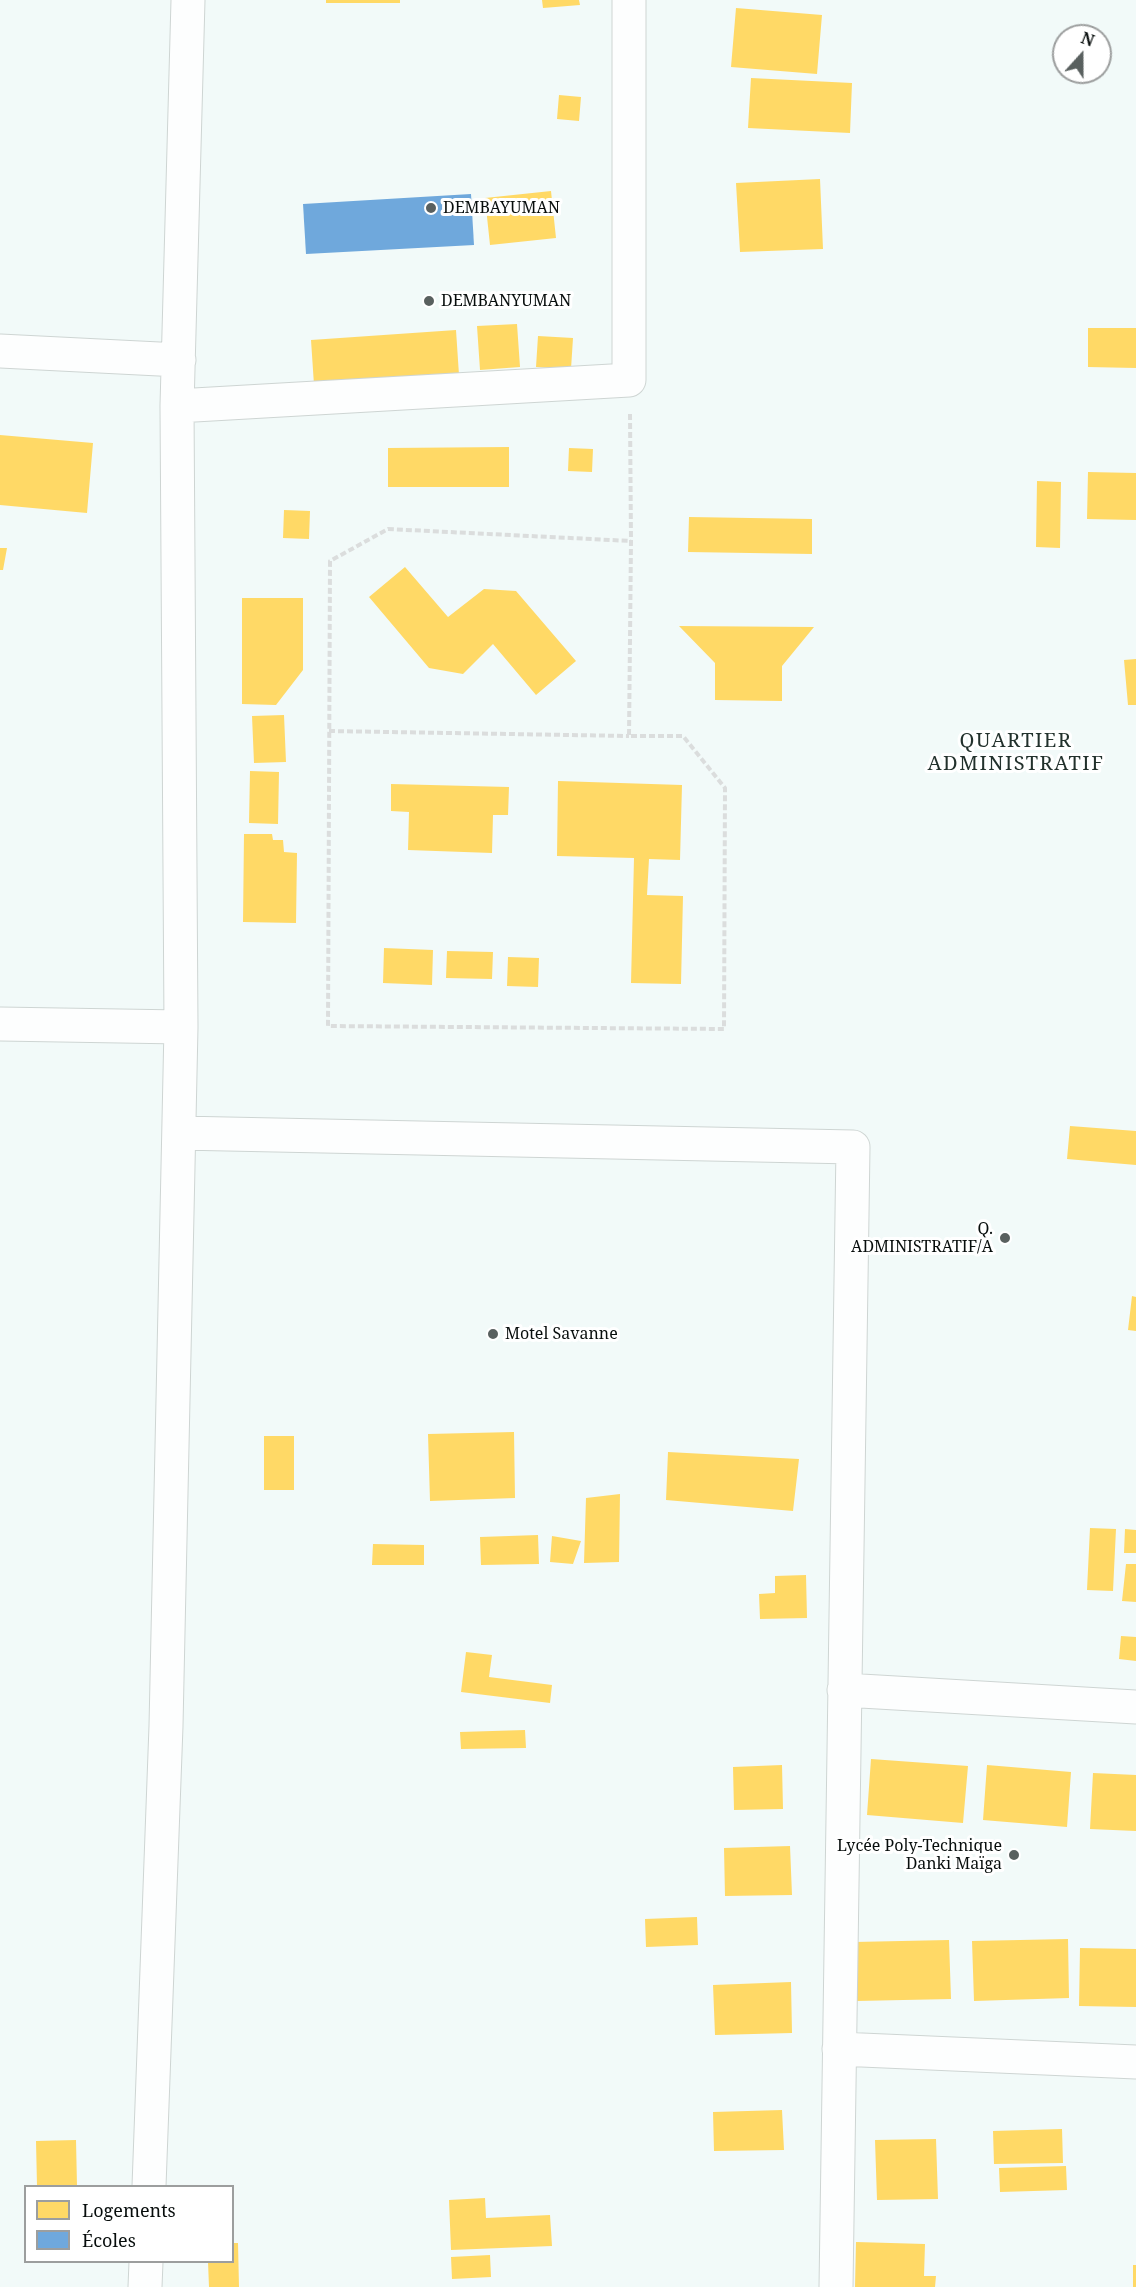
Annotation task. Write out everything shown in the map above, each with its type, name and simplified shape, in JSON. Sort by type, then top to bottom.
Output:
[{"type":"street","points":[[148,2185],[166,1726],[182,1027],[177,406],[188,0]]},
{"type":"street","points":[[177,406],[629,380],[629,0]]},
{"type":"street","points":[[0,351],[179,360]]},
{"type":"street","points":[[0,1024],[182,1027]]},
{"type":"street","points":[[179,1134],[853,1148],[836,2287]]},
{"type":"street","points":[[844,1690],[1136,1707]]},
{"type":"street","points":[[839,2049],[1136,2062]]},
{"type":"street","points":[[145,2287],[146,2263]]},
{"type":"path","points":[[629,380],[631,541],[629,736]]},
{"type":"path","points":[[330,731],[683,736],[725,788],[724,1029],[328,1026],[330,561],[388,529],[631,541]]},
{"type":"building: Logements","points":[[326,0],[400,0],[400,3],[326,3]]},
{"type":"building: Logements","points":[[542,0],[579,0],[580,5],[543,8]]},
{"type":"building: Logements","points":[[736,8],[822,15],[817,74],[731,67]]},
{"type":"building: Logements","points":[[751,78],[852,83],[850,133],[748,128]]},
{"type":"building: Logements","points":[[559,95],[581,97],[579,121],[557,119]]},
{"type":"building: Logements","points":[[820,179],[823,249],[740,252],[736,183]]},
{"type":"building: Logements","points":[[551,191],[556,238],[490,245],[485,198]]},
{"type":"building: Logements","points":[[517,324],[520,367],[480,370],[477,326]]},
{"type":"building: Logements","points":[[1088,328],[1136,328],[1136,368],[1088,367]]},
{"type":"building: Logements","points":[[456,330],[459,375],[314,385],[311,340]]},
{"type":"building: Logements","points":[[538,336],[573,338],[571,369],[536,367]]},
{"type":"building: Logements","points":[[0,435],[93,443],[87,513],[0,505]]},
{"type":"building: Logements","points":[[509,447],[509,487],[388,487],[388,448]]},
{"type":"building: Logements","points":[[569,448],[593,449],[592,472],[568,471]]},
{"type":"building: Logements","points":[[1088,472],[1136,473],[1136,520],[1087,519]]},
{"type":"building: Logements","points":[[1037,481],[1061,482],[1060,548],[1036,547]]},
{"type":"building: Logements","points":[[284,510],[310,511],[309,539],[283,538]]},
{"type":"building: Logements","points":[[689,517],[812,519],[812,554],[688,552]]},
{"type":"building: Logements","points":[[0,548],[7,548],[3,570],[0,570]]},
{"type":"building: Logements","points":[[405,567],[448,617],[484,589],[516,591],[576,661],[536,695],[493,644],[463,674],[429,668],[369,597]]},
{"type":"building: Logements","points":[[242,598],[303,598],[303,670],[276,705],[242,704]]},
{"type":"building: Logements","points":[[679,626],[814,627],[782,666],[782,701],[715,700],[715,663]]},
{"type":"building: Logements","points":[[1136,659],[1136,705],[1128,705],[1124,660]]},
{"type":"building: Logements","points":[[284,715],[286,762],[254,763],[252,716]]},
{"type":"building: Logements","points":[[250,771],[279,772],[278,824],[249,823]]},
{"type":"building: Logements","points":[[558,781],[682,785],[680,860],[649,859],[647,895],[683,896],[681,984],[631,983],[634,858],[557,856]]},
{"type":"building: Logements","points":[[391,784],[509,787],[508,815],[493,815],[492,853],[408,850],[409,812],[391,811]]},
{"type":"building: Logements","points":[[244,834],[272,834],[273,840],[283,840],[284,852],[297,853],[296,923],[243,922]]},
{"type":"building: Logements","points":[[384,948],[433,950],[432,985],[383,983]]},
{"type":"building: Logements","points":[[447,951],[493,952],[492,979],[446,978]]},
{"type":"building: Logements","points":[[508,957],[539,958],[538,987],[507,986]]},
{"type":"building: Logements","points":[[1070,1126],[1136,1131],[1136,1165],[1067,1159]]},
{"type":"building: Logements","points":[[1132,1296],[1136,1297],[1136,1331],[1128,1330]]},
{"type":"building: Logements","points":[[514,1432],[515,1498],[430,1501],[428,1434]]},
{"type":"building: Logements","points":[[264,1436],[294,1436],[294,1490],[264,1490]]},
{"type":"building: Logements","points":[[668,1452],[799,1459],[793,1511],[666,1500]]},
{"type":"building: Logements","points":[[620,1494],[619,1562],[584,1563],[586,1498]]},
{"type":"building: Logements","points":[[1090,1528],[1116,1529],[1113,1591],[1087,1590]]},
{"type":"building: Logements","points":[[1125,1529],[1136,1530],[1136,1553],[1124,1553]]},
{"type":"building: Logements","points":[[538,1535],[539,1564],[481,1565],[480,1537]]},
{"type":"building: Logements","points":[[552,1536],[581,1541],[573,1564],[550,1562]]},
{"type":"building: Logements","points":[[373,1544],[424,1545],[424,1565],[372,1565]]},
{"type":"building: Logements","points":[[1126,1564],[1136,1564],[1136,1602],[1122,1601]]},
{"type":"building: Logements","points":[[806,1575],[807,1618],[760,1619],[759,1594],[775,1593],[775,1576]]},
{"type":"building: Logements","points":[[1121,1636],[1136,1637],[1136,1661],[1119,1659]]},
{"type":"building: Logements","points":[[466,1652],[492,1655],[489,1677],[552,1685],[550,1703],[461,1692]]},
{"type":"building: Logements","points":[[525,1730],[526,1748],[461,1749],[460,1732]]},
{"type":"building: Logements","points":[[871,1759],[968,1766],[963,1823],[867,1815]]},
{"type":"building: Logements","points":[[782,1765],[783,1809],[734,1810],[733,1767]]},
{"type":"building: Logements","points":[[987,1765],[1071,1772],[1067,1827],[983,1820]]},
{"type":"building: Logements","points":[[1093,1773],[1136,1775],[1136,1831],[1090,1829]]},
{"type":"building: Logements","points":[[790,1846],[792,1895],[725,1896],[724,1848]]},
{"type":"building: Logements","points":[[697,1917],[698,1945],[646,1947],[645,1919]]},
{"type":"building: Logements","points":[[1068,1939],[1069,1998],[974,2001],[972,1941]]},
{"type":"building: Logements","points":[[949,1940],[951,1999],[856,2001],[854,1942]]},
{"type":"building: Logements","points":[[1080,1948],[1136,1949],[1136,2007],[1079,2006]]},
{"type":"building: Logements","points":[[791,1982],[792,2033],[715,2035],[713,1985]]},
{"type":"building: Logements","points":[[782,2110],[784,2150],[714,2151],[713,2112]]},
{"type":"building: Logements","points":[[1062,2129],[1063,2163],[994,2164],[993,2131]]},
{"type":"building: Logements","points":[[936,2139],[938,2199],[877,2200],[875,2140]]},
{"type":"building: Logements","points":[[76,2140],[77,2185],[37,2185],[36,2141]]},
{"type":"building: Logements","points":[[1066,2166],[1067,2190],[1000,2192],[999,2168]]},
{"type":"building: Logements","points":[[485,2198],[486,2218],[550,2215],[552,2246],[451,2250],[449,2200]]},
{"type":"building: Logements","points":[[856,2242],[925,2244],[924,2276],[936,2276],[935,2287],[855,2287]]},
{"type":"building: Logements","points":[[234,2243],[238,2243],[239,2287],[209,2287],[208,2263],[234,2263]]},
{"type":"building: Logements","points":[[490,2255],[491,2277],[452,2279],[451,2257]]},
{"type":"building: Logements","points":[[1133,2265],[1136,2265],[1136,2287],[1133,2287]]},
{"type":"building: Écoles","points":[[471,194],[474,245],[306,254],[303,204]]},
{"type":"place","name":"DEMBAYUMAN","points":[[431,208]]},
{"type":"place","name":"DEMBANYUMAN","points":[[429,301]]},
{"type":"place","name":"Q. ADMINISTRATIF/A","points":[[1005,1238]]},
{"type":"place","name":"Motel Savanne","points":[[493,1334]]},
{"type":"place","name":"Lycée Poly-Technique Danki Maïga","points":[[1014,1855]]},
{"type":"district","name":"QUARTIER ADMINISTRATIF","points":[[1016,752]]}]
